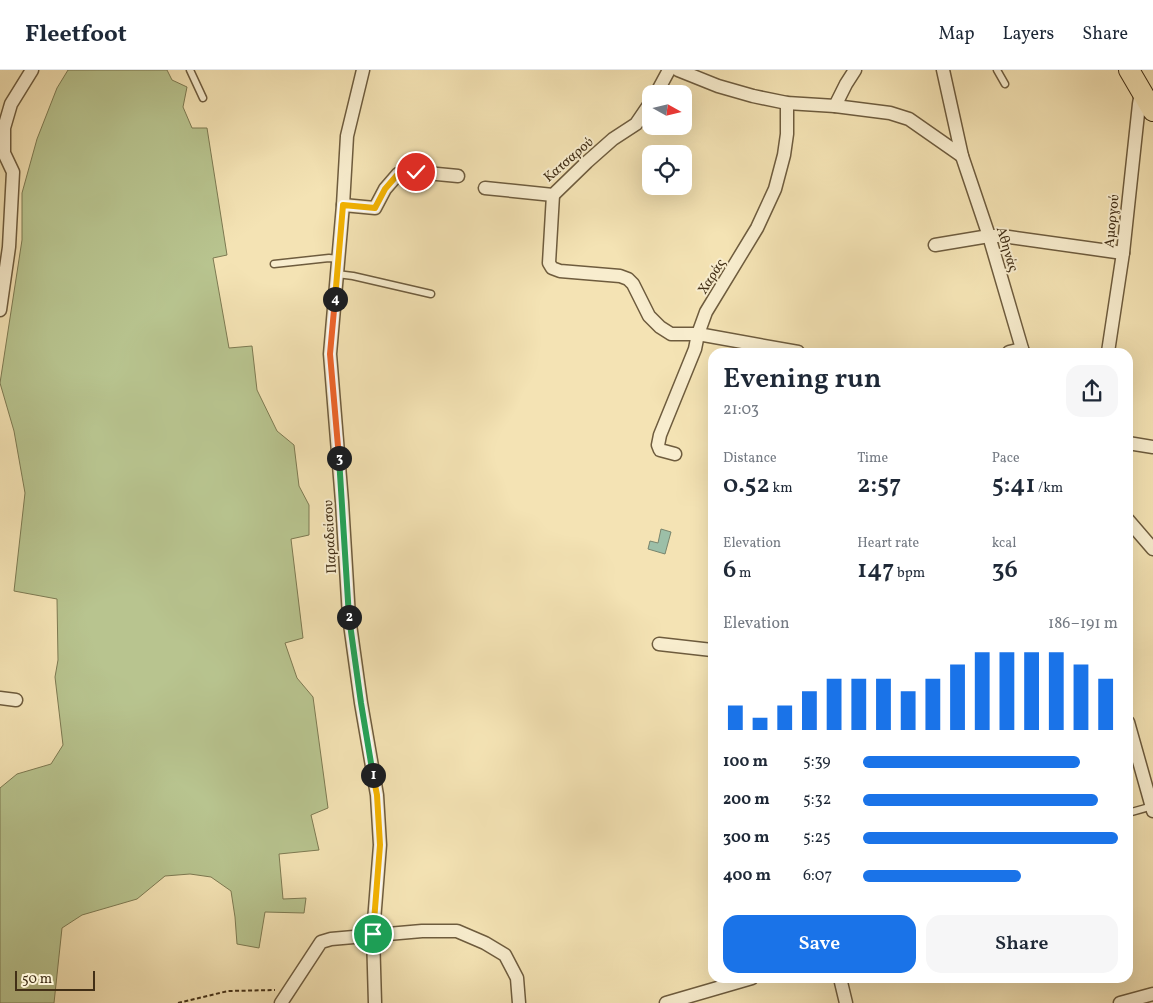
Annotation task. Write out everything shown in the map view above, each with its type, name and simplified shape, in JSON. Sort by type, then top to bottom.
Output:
[{"type":"main road","points":[[1129,70],[1153,111]]},
{"type":"street","points":[[0,310],[3,262],[9,247],[12,172],[2,153],[4,128],[11,104],[32,70]]},
{"type":"street","name":"Παραδείσου","points":[[363,70],[347,136],[330,354],[340,469],[349,617],[361,703],[377,795],[380,845],[373,934],[375,1003]]},
{"type":"street","points":[[661,85],[669,70]]},
{"type":"street","points":[[678,70],[718,86],[786,103],[835,106],[890,113],[909,119],[962,156]]},
{"type":"street","points":[[835,106],[855,70]]},
{"type":"street","name":"Αθηνάς","points":[[943,70],[962,156],[1022,348]]},
{"type":"street","name":"Αμοργού","points":[[1109,348],[1123,253],[1141,92]]},
{"type":"street","name":"Χαράς","points":[[675,454],[660,450],[658,445],[660,435],[696,350],[698,334],[706,312],[757,228],[775,189],[784,155],[787,134],[786,103]]},
{"type":"street","name":"Κατσαρού","points":[[485,188],[553,195],[587,162],[636,124],[642,115]]},
{"type":"street","points":[[343,205],[375,208],[385,189],[398,174],[416,172],[458,176]]},
{"type":"street","points":[[553,195],[549,263],[552,268],[560,271],[620,276],[628,279],[633,284],[649,316],[660,327],[671,334],[698,334],[776,348]]},
{"type":"street","points":[[935,245],[988,236],[1002,236],[1123,253]]},
{"type":"street","points":[[1133,444],[1153,447]]},
{"type":"street","points":[[1133,526],[1153,549]]},
{"type":"street","points":[[659,644],[708,650]]},
{"type":"street","points":[[0,698],[16,700]]},
{"type":"street","points":[[1133,739],[1153,808]]},
{"type":"street","points":[[281,1003],[321,942],[330,939],[373,934],[457,931],[505,954],[517,978],[519,1003]]},
{"type":"street","points":[[666,1003],[735,983]]},
{"type":"street","points":[[841,983],[846,1003]]},
{"type":"street","points":[[1120,1003],[1153,994]]},
{"type":"lane","points":[[190,70],[203,98]]},
{"type":"lane","points":[[997,70],[1006,84]]},
{"type":"lane","points":[[274,264],[329,258],[338,259]]},
{"type":"lane","points":[[337,274],[431,294]]},
{"type":"lane","points":[[1133,812],[1153,808]]},
{"type":"path","points":[[178,1003],[228,991],[290,989]]},
{"type":"shaded area","points":[[68,70],[167,70],[172,80],[187,87],[183,107],[192,128],[207,128],[227,255],[213,258],[229,348],[252,346],[257,390],[277,431],[294,445],[299,486],[309,505],[309,535],[291,539],[303,638],[285,643],[297,678],[313,697],[328,808],[311,815],[319,850],[279,854],[283,899],[306,898],[304,913],[265,912],[259,948],[237,944],[231,891],[211,877],[190,874],[165,876],[137,899],[82,915],[62,928],[54,1003],[0,1003],[0,788],[17,774],[51,764],[63,745],[55,677],[58,660],[57,599],[14,591],[25,493],[14,431],[0,383],[22,240],[22,193],[37,139],[57,88]]},
{"type":"shaded area","points":[[661,529],[671,532],[665,554],[648,549],[650,541],[658,543]]},
{"type":"route","points":[[373,934],[380,845],[377,795],[361,703],[349,617],[340,469],[330,354],[343,205],[375,208],[385,189],[398,174],[416,172]]}]
